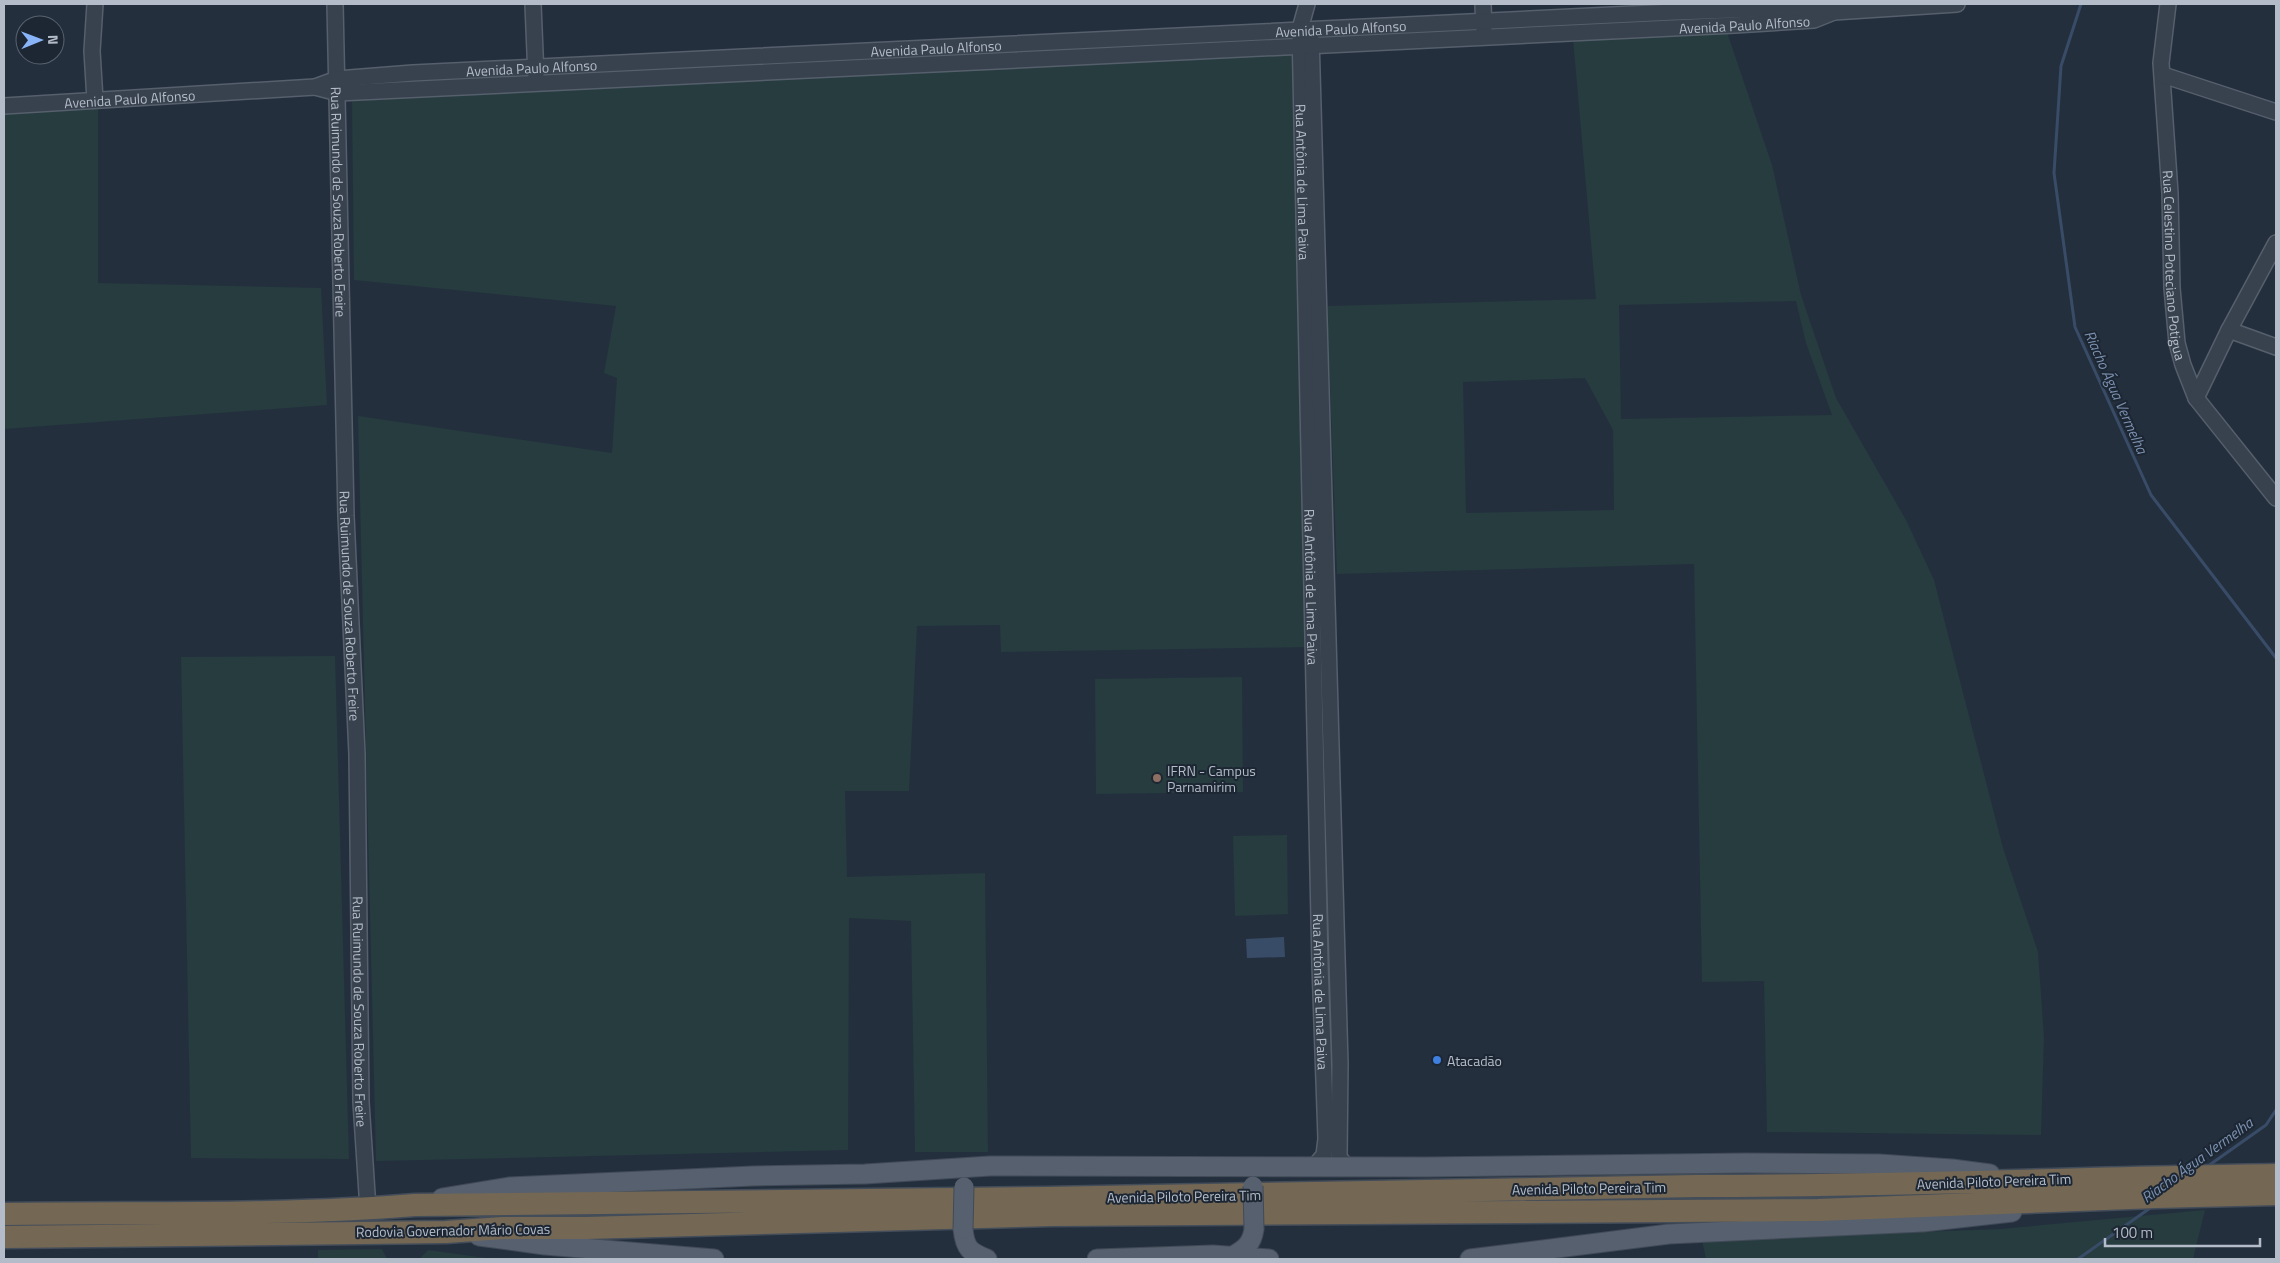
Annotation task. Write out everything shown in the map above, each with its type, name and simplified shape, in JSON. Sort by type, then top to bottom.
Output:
[{"type":"highway","name":"Avenida Piloto Pereira Tim","points":[[901,1209],[1168,1214],[1713,1211],[2106,1200],[2180,1186],[2276,1175]]},
{"type":"highway","name":"Avenida Piloto Pereira Tim","points":[[901,1209],[1697,1186],[1803,1186],[2026,1179],[2180,1186],[2276,1194]]},
{"type":"highway","name":"Rodovia Governador Mário Covas","points":[[4,1214],[368,1209],[415,1205],[548,1204],[901,1209]]},
{"type":"highway","name":"Rodovia Governador Mário Covas","points":[[4,1238],[446,1232],[503,1228],[586,1228],[901,1209]]},
{"type":"main road","points":[[415,1205],[448,1196],[509,1186],[753,1176],[866,1174],[990,1166],[1314,1167],[1879,1164],[1952,1169],[2026,1179]]},
{"type":"main road","points":[[987,1259],[968,1248],[964,1242],[964,1187],[974,1173],[990,1166]]},
{"type":"main road","points":[[1233,1256],[1247,1248],[1251,1243],[1254,1229],[1253,1186],[1249,1173],[1234,1166]]},
{"type":"main road","points":[[1470,1259],[1669,1234],[1923,1222],[2106,1200]]},
{"type":"main road","points":[[446,1232],[617,1256],[714,1259]]},
{"type":"main road","points":[[1097,1259],[1233,1256],[1269,1259]]},
{"type":"street","points":[[95,4],[92,51],[95,100]]},
{"type":"street","name":"Rua Ruimundo de Souza Roberto Freire","points":[[335,4],[346,516],[358,754],[361,1102],[368,1209]]},
{"type":"street","points":[[533,4],[536,83]]},
{"type":"street","name":"Rua Antônia de Lima Paiva","points":[[1308,4],[1306,45],[1318,890],[1325,1151],[1322,1159],[1314,1167]]},
{"type":"street","points":[[1483,4],[1484,29]]},
{"type":"street","points":[[1834,12],[1852,8],[1958,4]]},
{"type":"street","name":"Rua Celestino Poteciano Potigua","points":[[2168,4],[2161,64],[2170,194],[2173,314],[2183,365],[2196,398],[2276,498]]},
{"type":"street","name":"Avenida Paulo Alfonso","points":[[1484,29],[1674,8],[1814,7],[1834,12]]},
{"type":"street","points":[[1674,8],[1675,28]]},
{"type":"street","name":"Avenida Paulo Alfonso","points":[[4,106],[315,87],[536,83],[1306,45],[1400,33],[1484,29],[1675,28],[1814,20],[1834,12]]},
{"type":"street","name":"Avenida Paulo Alfonso","points":[[338,86],[413,72],[908,50],[1306,29],[1400,33]]},
{"type":"street","points":[[996,44],[998,60]]},
{"type":"street","name":"Rua Antônia de Lima Paiva","points":[[1306,45],[1335,890],[1339,1035],[1339,1157],[1346,1166]]},
{"type":"street","points":[[602,64],[602,80]]},
{"type":"street","points":[[2163,75],[2276,112]]},
{"type":"street","points":[[2196,398],[2229,330],[2276,243]]},
{"type":"street","points":[[2229,330],[2276,347]]},
{"type":"street","points":[[1318,890],[1335,890]]},
{"type":"street","points":[[1323,1035],[1339,1035]]},
{"type":"green space","points":[[1727,32],[1772,165],[1801,295],[1836,398],[1906,520],[1934,580],[2003,848],[2038,952],[2044,1037],[2041,1135],[1767,1132],[1764,981],[1702,982],[1694,564],[1337,574],[1327,306],[1596,299],[1573,39]],"holes":[[[1796,301],[1806,343],[1832,415],[1621,419],[1619,305]],[[1585,378],[1613,430],[1614,510],[1466,513],[1463,382]]]},
{"type":"green space","points":[[1296,52],[1309,647],[1001,652],[1000,625],[917,626],[909,791],[845,791],[847,877],[985,873],[988,1152],[915,1152],[911,921],[849,918],[848,1150],[376,1161],[358,416],[612,453],[617,378],[604,373],[616,306],[354,280],[352,101]]},
{"type":"green space","points":[[98,105],[98,283],[321,288],[327,405],[4,429],[4,109]]},
{"type":"green space","points":[[335,656],[349,1159],[191,1158],[181,657]]},
{"type":"green space","points":[[1242,677],[1243,792],[1096,794],[1095,679]]},
{"type":"green space","points":[[1287,835],[1288,914],[1235,916],[1233,836]]},
{"type":"green space","points":[[2205,1210],[2193,1259],[1706,1259],[1702,1240],[2001,1229]]},
{"type":"green space","points":[[382,1249],[387,1259],[318,1259],[318,1250]]},
{"type":"green space","points":[[428,1250],[493,1259],[419,1259]]},
{"type":"water","points":[[1284,937],[1285,957],[1247,958],[1246,939]]},
{"type":"waterway","name":"Riacho Água Vermelha","points":[[2081,4],[2061,66],[2054,173],[2075,327],[2151,495],[2276,658]]},
{"type":"waterway","name":"Riacho Água Vermelha","points":[[2208,1166],[2266,1125],[2276,1110]]},
{"type":"waterway","name":"Riacho Água Vermelha","points":[[2078,1259],[2153,1206]]},
{"type":"place","name":"IFRN - Campus Parnamirim","points":[[1157,778]]},
{"type":"place","name":"Atacadão","points":[[1437,1060]]}]
